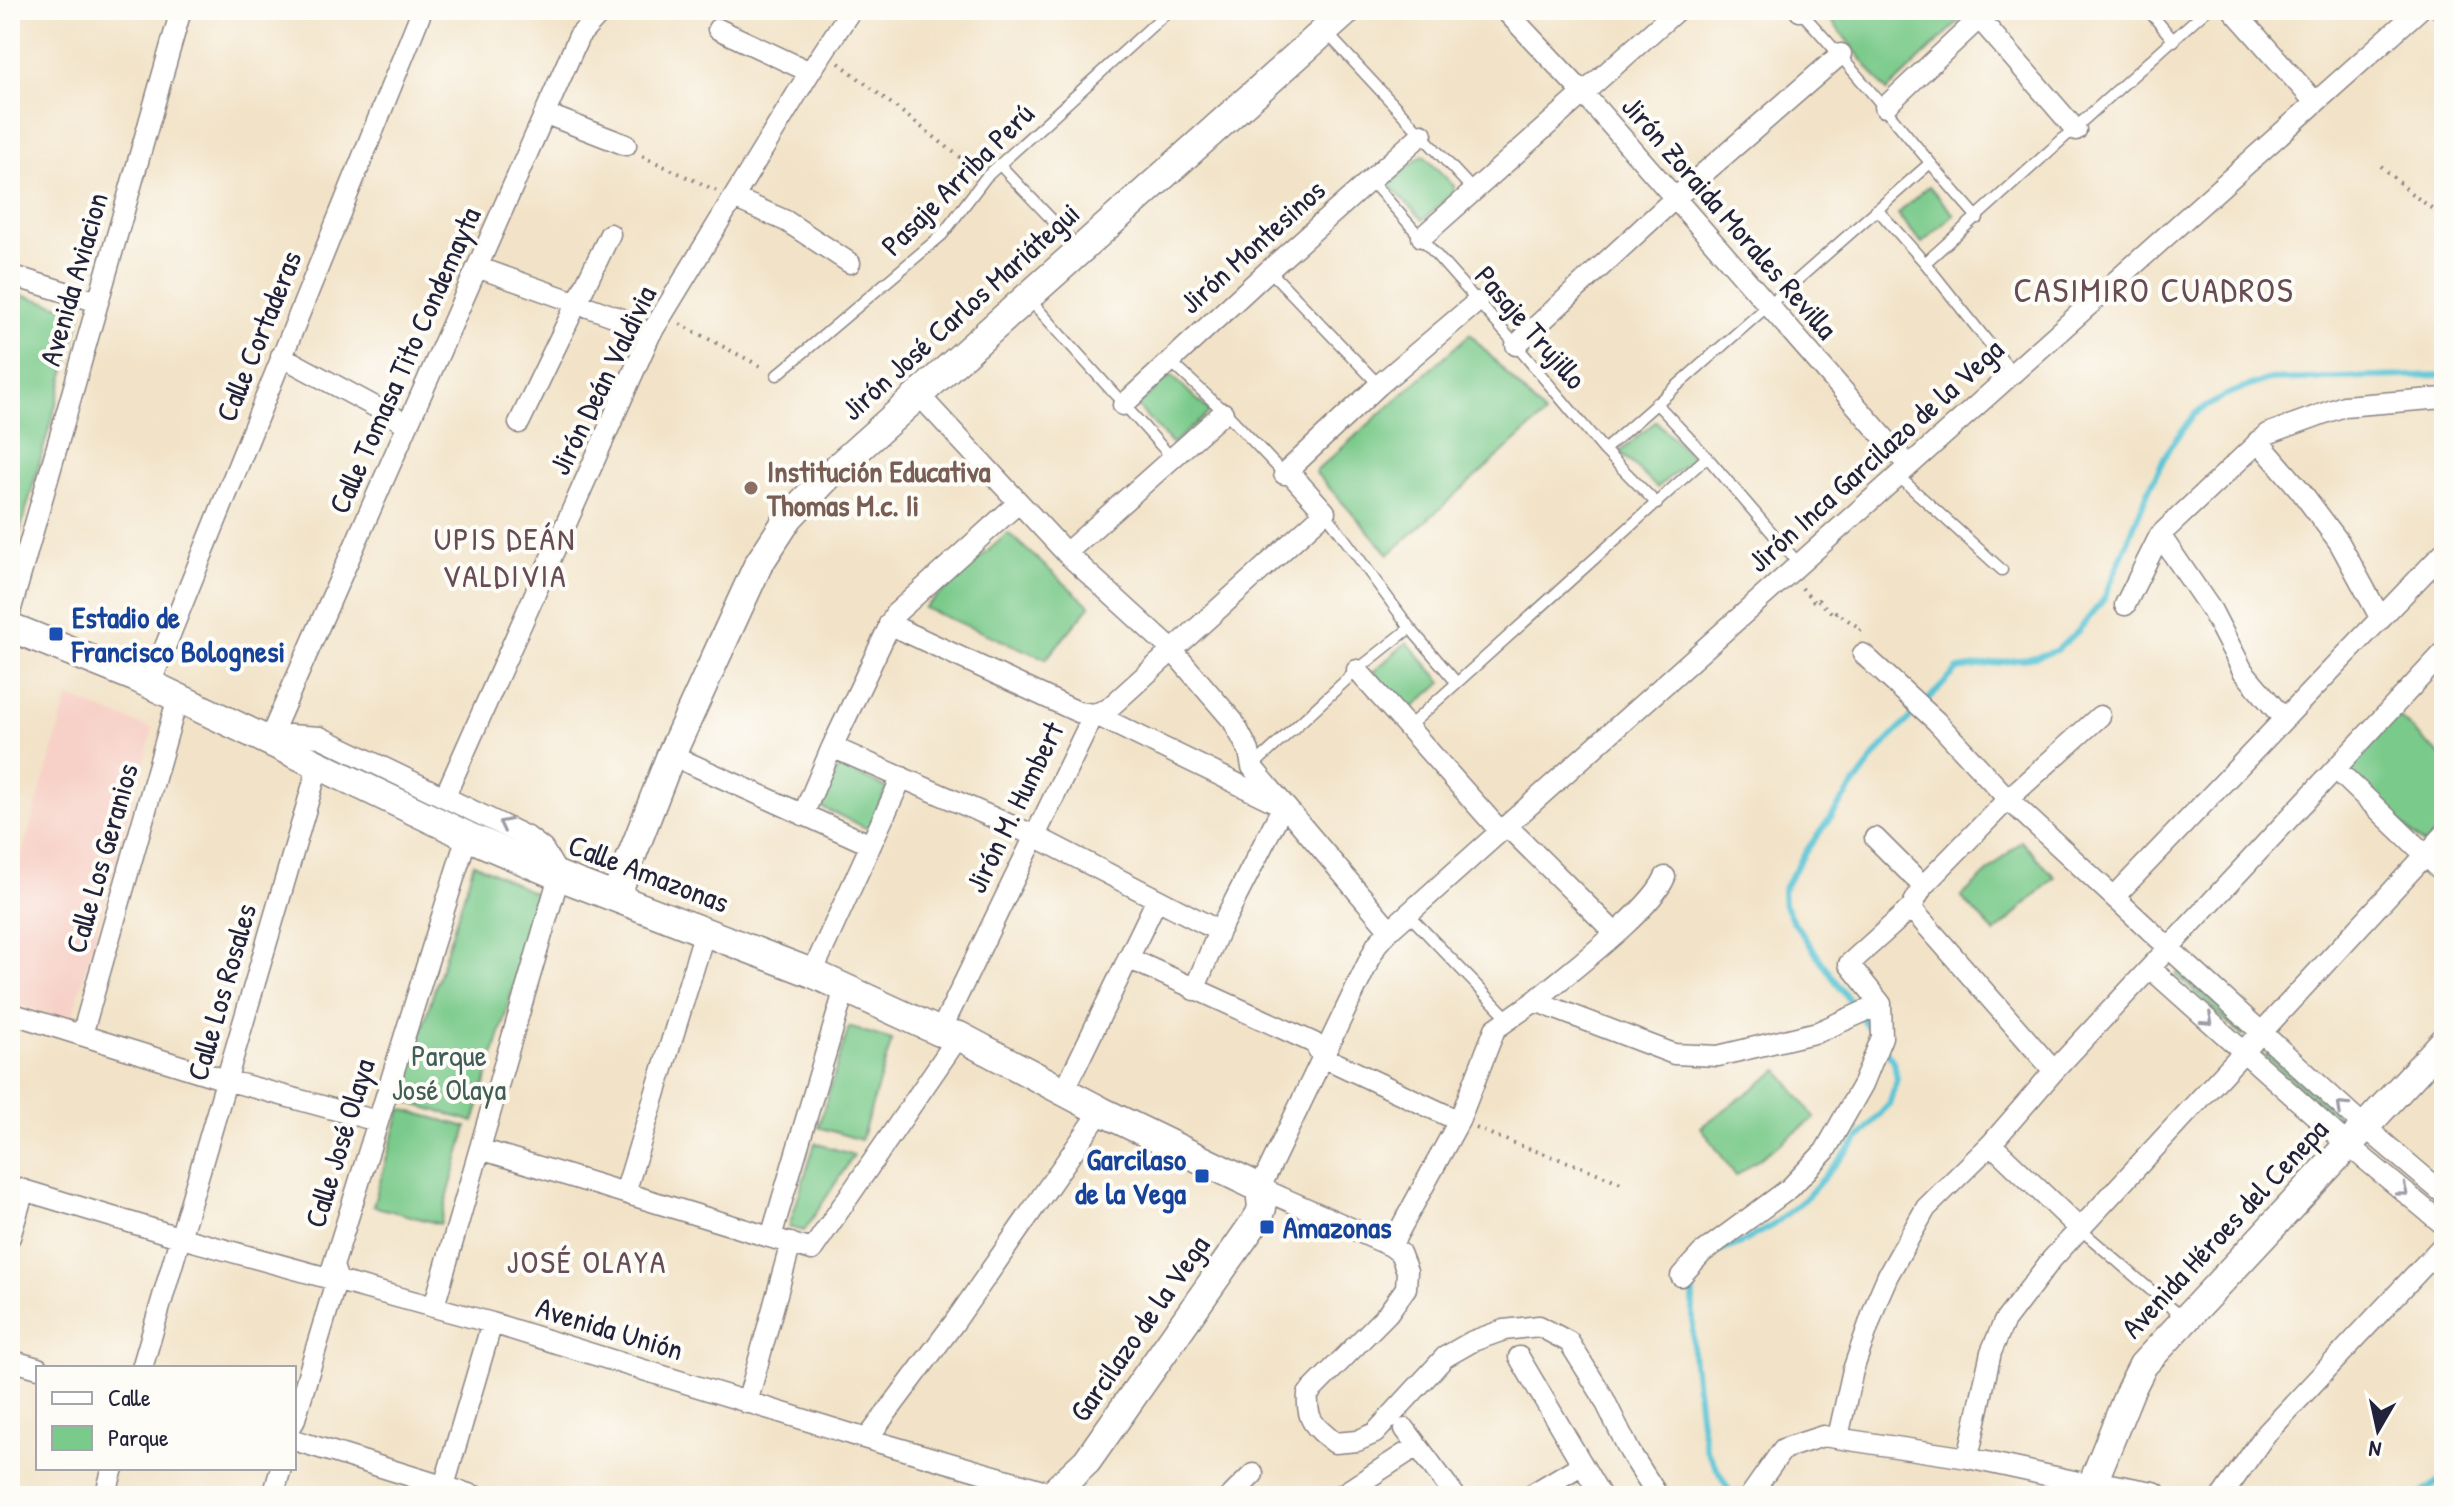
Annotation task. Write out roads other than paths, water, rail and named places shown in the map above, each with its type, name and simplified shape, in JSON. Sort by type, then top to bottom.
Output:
[{"type":"street","name":"Avenida Aviacion","points":[[10,612],[181,10]]},
{"type":"street","name":"Calle Cortaderas","points":[[150,684],[422,10]]},
{"type":"street","name":"Calle Tomasa Tito Condemayta","points":[[269,740],[579,36],[603,10]]},
{"type":"street","name":"Jirón Deán Valdivia","points":[[445,796],[650,335],[851,10]]},
{"type":"street","name":"Jirón José Carlos Mariátegui","points":[[616,896],[671,755],[758,565],[803,501],[1080,248],[1348,10]]},
{"type":"street","name":"Jirón Zoraida Morales Revilla","points":[[1505,10],[1583,93],[1768,305],[1903,470]]},
{"type":"street","points":[[1422,237],[1677,10]]},
{"type":"street","points":[[2233,10],[2314,101]]},
{"type":"street","name":"Jirón Inca Garcilazo de la Vega","points":[[1260,1188],[1377,944],[1390,930],[1800,572],[1903,470],[2419,10]]},
{"type":"street","points":[[1885,107],[1984,14],[2076,130]]},
{"type":"street","points":[[718,29],[810,72]]},
{"type":"street","points":[[1516,345],[1674,199],[1841,54]]},
{"type":"street","points":[[546,114],[633,150]]},
{"type":"street","name":"Jirón Montesinos","points":[[1123,405],[1422,134]]},
{"type":"street","points":[[734,198],[786,221],[850,263]]},
{"type":"street","points":[[519,423],[610,234]]},
{"type":"street","points":[[477,267],[619,318],[650,335]]},
{"type":"street","points":[[10,275],[98,302]]},
{"type":"street","points":[[1325,512],[1286,472],[1379,385],[1477,302]]},
{"type":"street","points":[[281,356],[407,424]]},
{"type":"street","points":[[919,395],[1066,553],[1172,650],[1233,721],[1249,751],[1252,767],[1390,930]]},
{"type":"street","points":[[2125,605],[2160,535],[2267,434],[2344,406],[2444,398]]},
{"type":"street","points":[[1066,553],[1223,413]]},
{"type":"street","points":[[2258,441],[2339,542],[2381,619]]},
{"type":"street","points":[[803,815],[895,614],[1018,503]]},
{"type":"street","name":"Jirón M. Humbert","points":[[781,1240],[812,1250],[949,1034],[1033,835],[1094,714],[1108,709],[1325,512]]},
{"type":"street","points":[[2160,535],[2212,611],[2243,671],[2283,718]]},
{"type":"street","points":[[2115,896],[2444,552]]},
{"type":"street","points":[[889,624],[1078,712],[1094,714],[1283,806]]},
{"type":"street","name":"Calle Amazonas","points":[[10,627],[150,684],[467,836],[559,876],[812,973],[949,1034],[1260,1188]]},
{"type":"street","points":[[1831,1437],[1888,1275],[1926,1208],[1991,1144],[2054,1071],[2444,652]]},
{"type":"street","points":[[1868,653],[2008,799],[2262,1033],[2356,1136],[2444,1225]]},
{"type":"street","points":[[1357,670],[1504,828],[1614,932]]},
{"type":"street","name":"Calle Los Geranios","points":[[82,1035],[178,697]]},
{"type":"street","points":[[1681,1276],[1702,1253],[1790,1188],[1825,1151],[1863,1084],[1882,1037],[1872,1008],[1849,964],[1911,908],[1923,886],[2008,799],[2100,716]]},
{"type":"street","points":[[269,740],[289,735],[320,737],[529,838],[543,849],[559,876],[434,1306]]},
{"type":"street","points":[[832,747],[1033,835],[1219,931]]},
{"type":"street","points":[[671,755],[871,845]]},
{"type":"street","name":"Calle Los Rosales","points":[[143,1366],[319,764]]},
{"type":"street","points":[[2336,769],[2444,873]]},
{"type":"street","points":[[812,973],[902,777]]},
{"type":"street","points":[[1194,990],[1219,931],[1283,806]]},
{"type":"street","points":[[1968,1458],[1991,1352],[2004,1322],[2052,1259],[2444,835]]},
{"type":"street","name":"Calle José Olaya","points":[[296,1415],[337,1278],[333,1266],[467,836]]},
{"type":"street","points":[[1875,838],[1923,886]]},
{"type":"street","points":[[1395,1250],[1459,1121],[1495,1029],[1535,1001],[1614,932],[1662,886],[1665,877]]},
{"type":"street","points":[[1064,1091],[1157,899]]},
{"type":"street","points":[[1911,908],[2054,1071]]},
{"type":"street","points":[[625,1193],[705,931]]},
{"type":"street","points":[[1128,958],[1314,1043],[1323,1057],[1459,1121]]},
{"type":"street","points":[[2150,968],[2245,1053],[2356,1136],[2444,1194]]},
{"type":"street","points":[[747,1403],[781,1240],[845,988]]},
{"type":"street","points":[[1535,1001],[1674,1054],[1718,1056],[1818,1032],[1872,1008]]},
{"type":"street","points":[[10,1013],[226,1080],[377,1121]]},
{"type":"street","name":"Avenida Héroes del Cenepa","points":[[2089,1491],[2143,1365],[2444,1042]]},
{"type":"street","points":[[867,1439],[954,1323],[1101,1111]]},
{"type":"street","points":[[1991,1144],[2080,1229]]},
{"type":"street","points":[[480,1149],[781,1240]]},
{"type":"street","points":[[10,1237],[17,1188]]},
{"type":"street","name":"Avenida Unión","points":[[17,1188],[182,1238],[337,1278],[492,1323],[1052,1495]]},
{"type":"street","points":[[1260,1188],[1395,1250],[1407,1271],[1406,1288],[1388,1313],[1308,1394],[1307,1413],[1317,1428],[1335,1443],[1357,1441],[1375,1433],[1445,1357],[1473,1341],[1504,1330],[1539,1326],[1569,1342],[1658,1496]]},
{"type":"street","name":"Garcilazo de la Vega","points":[[1052,1495],[1087,1461],[1259,1216],[1262,1208],[1260,1188]]},
{"type":"street","points":[[2222,1496],[2265,1435],[2444,1244]]},
{"type":"street","points":[[442,1491],[492,1323]]},
{"type":"street","points":[[1519,1357],[1601,1496]]},
{"type":"street","points":[[10,1360],[36,1367]]},
{"type":"street","points":[[1750,1496],[1783,1449],[1831,1437],[1968,1458],[2089,1491],[2153,1496]]},
{"type":"street","points":[[1340,1496],[1411,1438],[1455,1496]]},
{"type":"street","points":[[296,1441],[442,1491],[475,1496]]},
{"type":"street","points":[[1529,1496],[1581,1465]]},
{"type":"street","points":[[105,1496],[112,1470]]},
{"type":"street","points":[[273,1496],[280,1470]]},
{"type":"street","points":[[1231,1496],[1253,1474]]},
{"type":"lane","name":"Pasaje Arriba Perú","points":[[777,375],[942,235],[986,177],[1166,10]]},
{"type":"lane","points":[[1800,10],[1841,54],[1929,164],[1978,218]]},
{"type":"lane","points":[[2148,10],[2174,41]]},
{"type":"lane","points":[[1925,263],[2206,10]]},
{"type":"lane","points":[[1325,30],[1473,190]]},
{"type":"lane","points":[[999,164],[1080,248]]},
{"type":"lane","points":[[1604,450],[1929,164]]},
{"type":"lane","name":"Pasaje Trujillo","points":[[1370,180],[1604,450],[1657,504]]},
{"type":"lane","points":[[1877,209],[1925,263],[2012,372]]},
{"type":"lane","points":[[1269,270],[1379,385]]},
{"type":"lane","points":[[1027,297],[1172,458]]},
{"type":"lane","points":[[1170,361],[1286,472]]},
{"type":"lane","points":[[1656,403],[1707,457],[1800,572]]},
{"type":"lane","points":[[1408,727],[1707,457]]},
{"type":"lane","name":"Jirón Zoraida Morales Revilla","points":[[1903,470],[2002,570]]},
{"type":"lane","points":[[1325,512],[1410,628],[1456,682]]},
{"type":"lane","points":[[1252,767],[1357,670],[1410,628]]},
{"type":"lane","points":[[1409,915],[1508,1018]]},
{"type":"lane","points":[[2080,1229],[2185,1319]]},
{"type":"waterway","points":[[1875,1037],[1793,921],[1784,904],[1783,890],[1806,851],[1881,748],[1958,669],[2036,657],[2057,650],[2078,631],[2104,599],[2150,487],[2169,448],[2194,414],[2228,394],[2266,380],[2444,375]]},
{"type":"waterway","points":[[1718,1252],[1773,1225],[1805,1199],[1889,1104],[1897,1079],[1894,1061],[1882,1046]]},
{"type":"waterway","points":[[1696,1272],[1693,1277],[1693,1354],[1701,1423],[1706,1449],[1732,1496]]},
{"type":"waterway","points":[[2418,1496],[2444,1478]]},
{"type":"place","name":"Institución Educativa Thomas M.c. Ii","points":[[751,488]]},
{"type":"place","name":"Estadio de Francisco Bolognesi","points":[[56,634]]},
{"type":"place","name":"Garcilaso de la Vega","points":[[1202,1176]]},
{"type":"place","name":"Amazonas","points":[[1267,1227]]},
{"type":"district","name":"CASIMIRO CUADROS","points":[[2154,290]]},
{"type":"district","name":"UPIS DEÁN VALDIVIA","points":[[505,556]]},
{"type":"district","name":"JOSÉ OLAYA","points":[[587,1261]]},
{"type":"park label","name":"Parque José Olaya","points":[[449,1072]]}]
